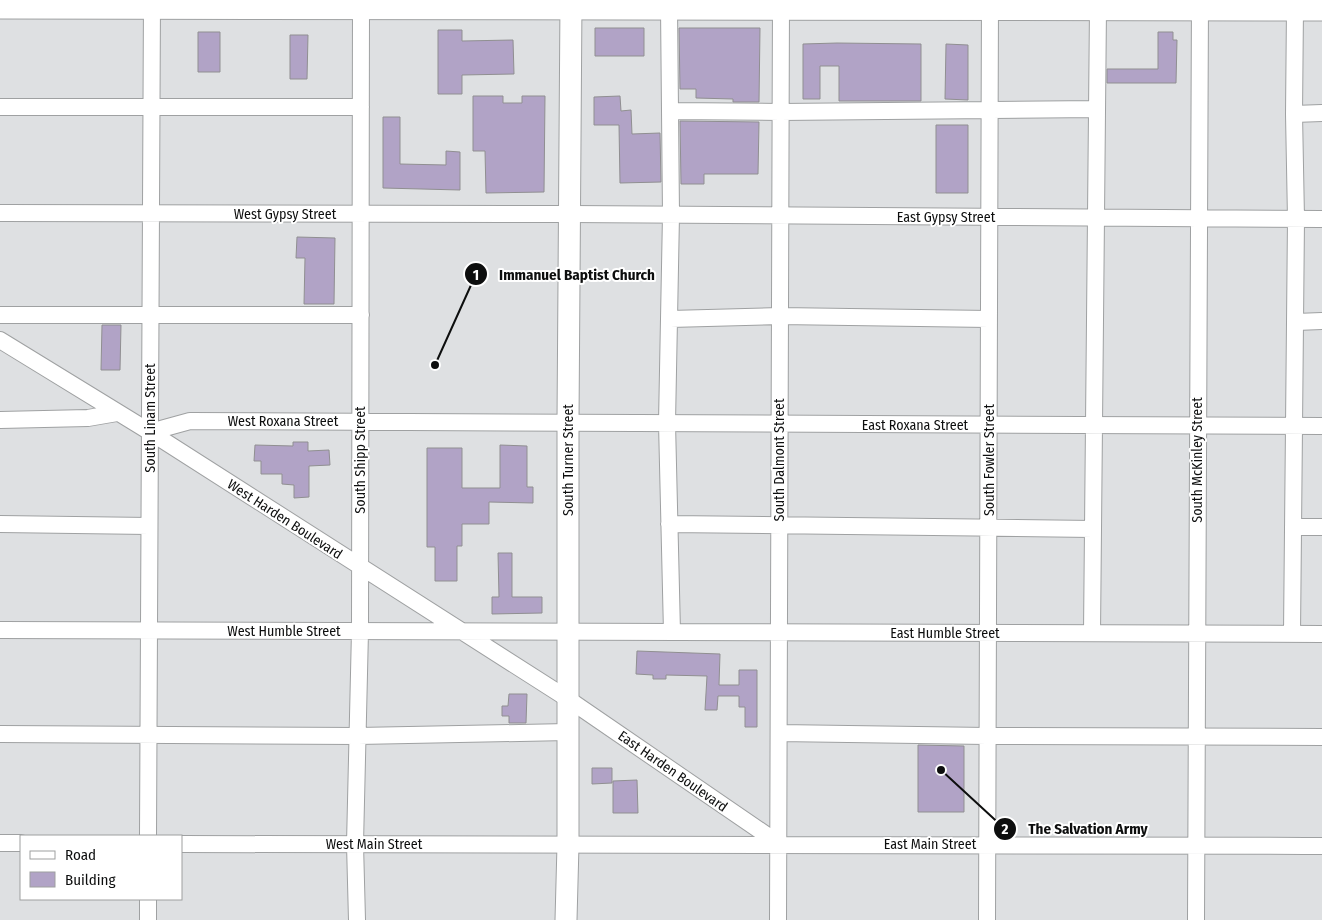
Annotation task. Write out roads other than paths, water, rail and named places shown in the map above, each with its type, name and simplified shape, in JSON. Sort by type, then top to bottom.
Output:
[{"type":"highway","points":[[0,6],[152,3],[629,3],[990,4],[1098,8],[1200,4],[1322,8]]},
{"type":"main road","name":"South Turner Street","points":[[566,920],[568,845],[568,422],[571,3]]},
{"type":"street","name":"South Linam Street","points":[[148,835],[152,3]]},
{"type":"street","name":"South Shipp Street","points":[[357,920],[355,844],[360,631],[361,3]]},
{"type":"street","points":[[672,632],[667,423],[671,215],[670,111],[680,4]]},
{"type":"street","name":"South Dalmont Street","points":[[778,920],[781,4]]},
{"type":"street","name":"South Fowler Street","points":[[987,920],[990,4]]},
{"type":"street","name":"South McKinley Street","points":[[1196,920],[1200,4]]},
{"type":"street","points":[[1092,633],[1098,8]]},
{"type":"street","points":[[1292,634],[1296,322],[1295,8]]},
{"type":"street","points":[[0,107],[361,107]]},
{"type":"street","points":[[670,111],[780,112],[1097,109]]},
{"type":"street","points":[[1294,114],[1322,113]]},
{"type":"street","name":"West Gypsy Street","points":[[0,213],[570,214]]},
{"type":"street","name":"East Gypsy Street","points":[[570,214],[1322,219]]},
{"type":"street","points":[[0,315],[361,316]]},
{"type":"street","points":[[670,319],[780,316],[989,319]]},
{"type":"street","points":[[1296,322],[1322,321]]},
{"type":"street","name":"West Harden Boulevard","points":[[0,340],[150,432],[568,699]]},
{"type":"street","points":[[0,420],[88,418],[116,412]]},
{"type":"street","name":"West Roxana Street","points":[[150,432],[190,421],[568,422]]},
{"type":"street","name":"East Roxana Street","points":[[568,422],[1322,426]]},
{"type":"street","points":[[0,524],[149,526]]},
{"type":"street","points":[[669,524],[1093,529]]},
{"type":"street","points":[[1293,527],[1322,527]]},
{"type":"street","name":"West Humble Street","points":[[0,630],[569,632]]},
{"type":"street","name":"East Humble Street","points":[[569,632],[1322,634]]},
{"type":"street","name":"East Harden Boulevard","points":[[568,699],[778,844]]},
{"type":"street","points":[[0,734],[358,736],[568,732]]},
{"type":"street","points":[[779,733],[1322,737]]},
{"type":"street","points":[[0,843],[20,843]]},
{"type":"street","name":"West Main Street","points":[[182,844],[568,845]]},
{"type":"street","name":"East Main Street","points":[[568,845],[986,844],[1322,846]]},
{"type":"street","points":[[148,900],[148,920]]},
{"type":"place","name":"Immanuel Baptist Church","points":[[435,365]]},
{"type":"place","name":"The Salvation Army","points":[[941,770]]}]
